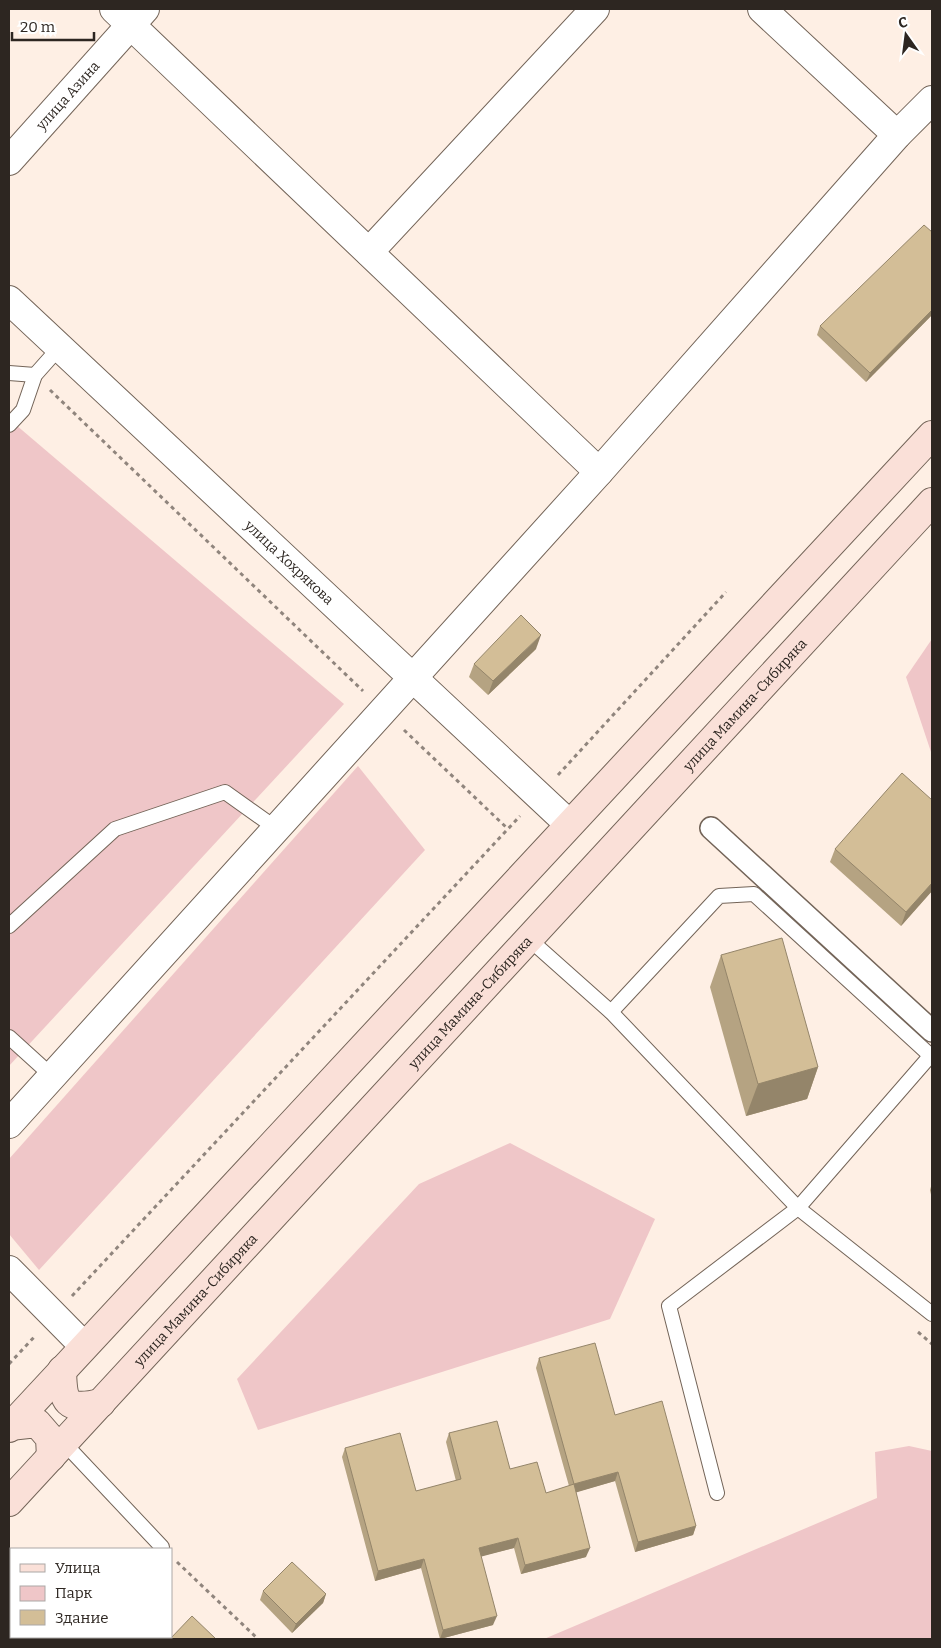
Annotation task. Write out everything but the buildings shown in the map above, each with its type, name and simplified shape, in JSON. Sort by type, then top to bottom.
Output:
[{"type":"main road","points":[[9,1427],[932,435]]},
{"type":"main road","name":"улица Мамина-Сибиряка","points":[[9,1502],[932,502]]},
{"type":"main road","points":[[62,1370],[64,1398],[68,1403],[82,1408],[101,1403]]},
{"type":"main road","points":[[9,1427],[37,1423],[58,1450]]},
{"type":"street","points":[[369,252],[594,9]]},
{"type":"street","points":[[762,9],[898,135]]},
{"type":"street","points":[[130,14],[369,252],[599,472]]},
{"type":"street","name":"улица Азина","points":[[9,161],[130,14]]},
{"type":"street","points":[[9,1124],[412,680],[898,135],[932,100]]},
{"type":"street","name":"улица Хохрякова","points":[[9,300],[412,680],[570,824]]},
{"type":"street","points":[[711,828],[932,1031]]},
{"type":"street","points":[[9,1270],[84,1346]]},
{"type":"lane","points":[[9,425],[23,410],[35,375],[59,348]]},
{"type":"lane","points":[[9,373],[35,375]]},
{"type":"lane","points":[[9,926],[115,829],[225,792],[277,829]]},
{"type":"lane","points":[[611,1012],[718,896],[754,894],[932,1056],[798,1208],[669,1306],[717,1493]]},
{"type":"lane","points":[[529,939],[611,1012],[798,1208],[932,1314]]},
{"type":"lane","points":[[9,1037],[52,1076]]},
{"type":"lane","points":[[58,1450],[161,1548]]},
{"type":"path","points":[[9,1364],[508,829],[35,375]]},
{"type":"path","points":[[540,795],[726,592]]},
{"type":"path","points":[[172,1557],[258,1639]]},
{"type":"green space","points":[[9,419],[344,704],[9,1066]]},
{"type":"green space","points":[[932,639],[932,755],[906,677]]},
{"type":"green space","points":[[358,766],[425,850],[39,1270],[9,1234],[9,1159]]},
{"type":"green space","points":[[510,1143],[655,1219],[610,1319],[258,1430],[237,1379],[419,1184]]},
{"type":"green space","points":[[909,1446],[932,1451],[932,1639],[544,1639],[877,1498],[875,1452]]}]
